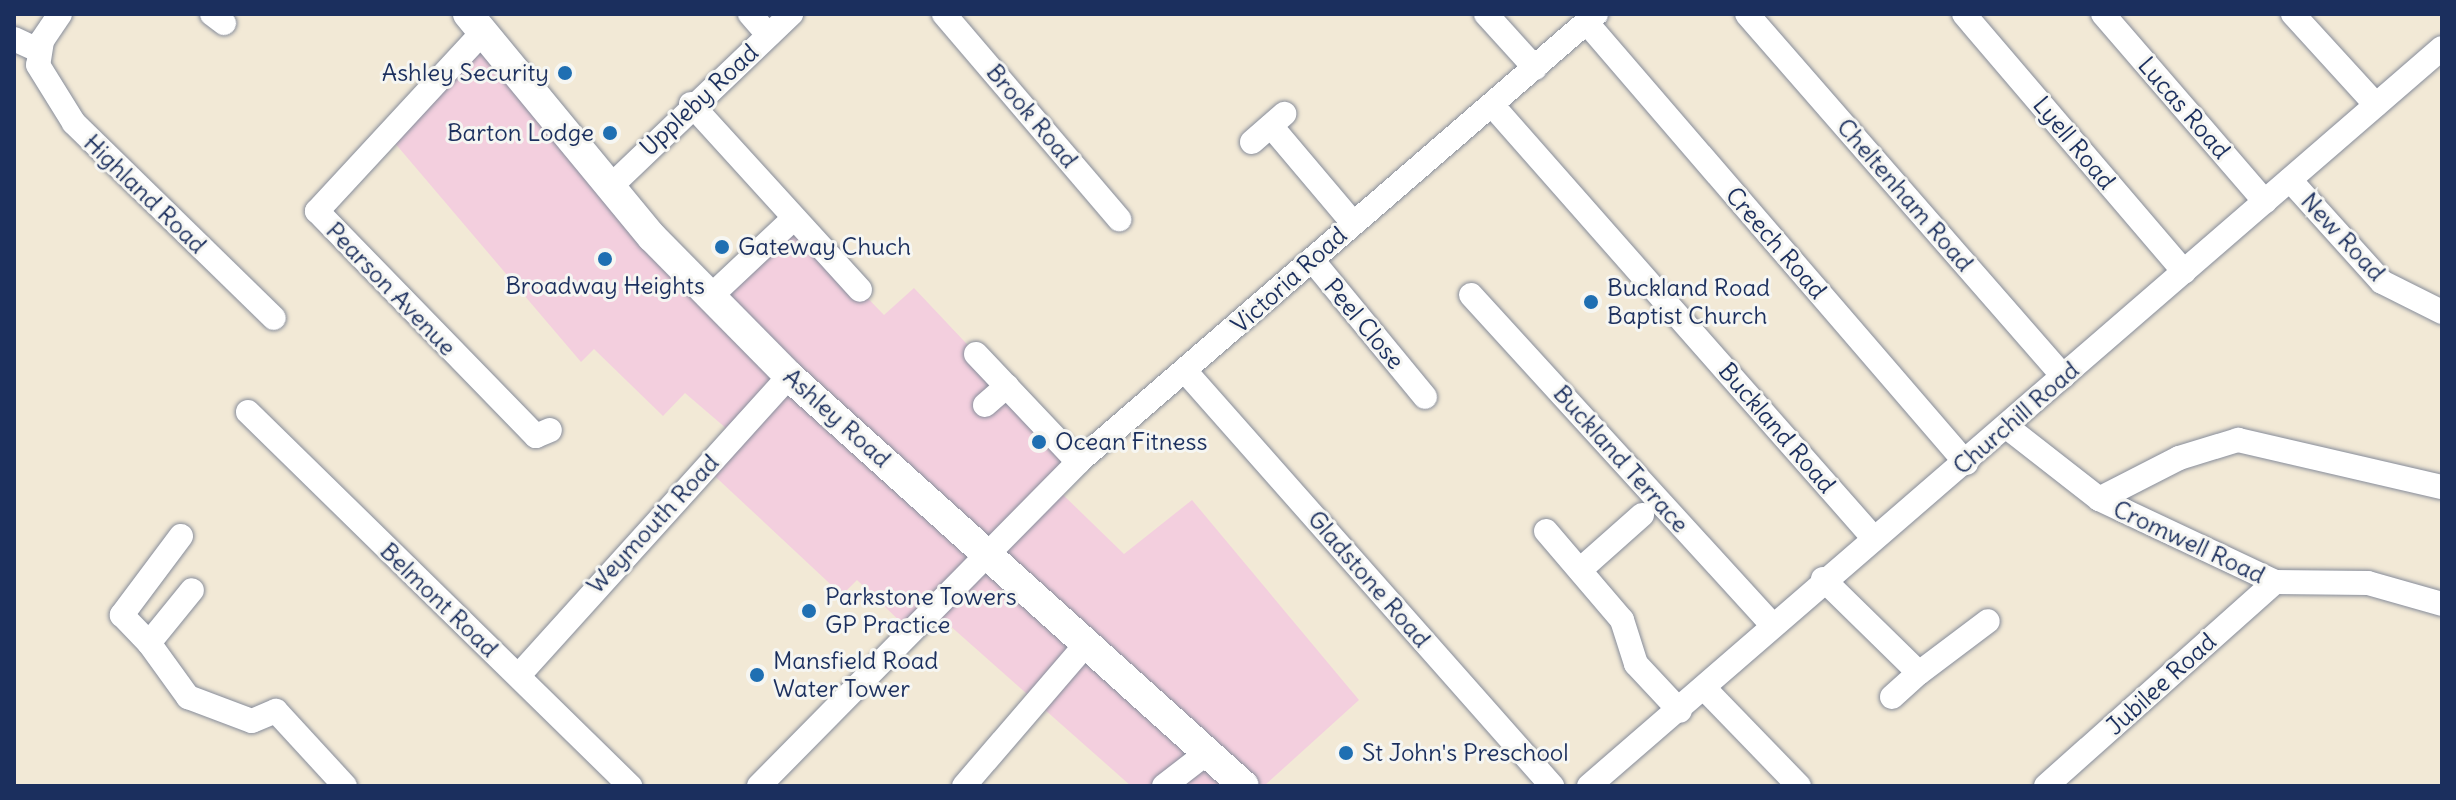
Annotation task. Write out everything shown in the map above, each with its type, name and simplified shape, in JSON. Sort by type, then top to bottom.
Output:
[{"type":"main road","name":"Ashley Road","points":[[475,23],[609,188],[710,297],[789,376],[1088,642],[1244,786]]},
{"type":"street","points":[[14,39],[38,50],[60,14]]},
{"type":"street","points":[[750,14],[768,35]]},
{"type":"street","name":"Uppleby Road","points":[[609,188],[691,104],[791,14]]},
{"type":"street","name":"Brook Road","points":[[944,14],[1119,219]]},
{"type":"street","points":[[1486,14],[1535,68]]},
{"type":"street","name":"Cheltenham Road","points":[[1747,14],[2063,376]]},
{"type":"street","name":"Lyell Road","points":[[1964,14],[2184,272]]},
{"type":"street","name":"Lucas Road","points":[[2103,14],[2265,202]]},
{"type":"street","points":[[2293,14],[2376,105]]},
{"type":"street","name":"Victoria Road","points":[[759,786],[985,550],[1078,462],[1313,261],[1352,222],[1493,106],[1592,18]]},
{"type":"street","name":"Creech Road","points":[[1592,18],[1966,463]]},
{"type":"street","name":"Pearson Avenue","points":[[475,23],[310,214],[539,439]]},
{"type":"street","name":"Churchill Road","points":[[1589,786],[1705,689],[1770,623],[1871,535],[1966,463],[2442,48]]},
{"type":"street","name":"Highland Road","points":[[38,50],[45,79],[95,150],[274,318]]},
{"type":"street","points":[[691,104],[792,220],[860,290]]},
{"type":"street","name":"Buckland Road","points":[[1493,106],[1871,535]]},
{"type":"street","points":[[1252,142],[1278,120],[1352,222]]},
{"type":"street","name":"New Road","points":[[2290,180],[2382,282],[2442,312]]},
{"type":"street","points":[[710,297],[792,220]]},
{"type":"street","name":"Peel Close","points":[[1313,261],[1423,386]]},
{"type":"street","name":"Buckland Terrace","points":[[1471,295],[1770,623]]},
{"type":"street","points":[[976,354],[1078,462]]},
{"type":"street","name":"Gladstone Road","points":[[1186,372],[1552,786]]},
{"type":"street","name":"Weymouth Road","points":[[520,674],[789,376]]},
{"type":"street","points":[[985,405],[1007,386]]},
{"type":"street","name":"Belmont Road","points":[[248,412],[520,674],[630,786]]},
{"type":"street","name":"Cromwell Road","points":[[2007,427],[2099,499],[2275,582],[2368,583],[2442,604]]},
{"type":"street","points":[[2099,499],[2179,458],[2238,440],[2442,487]]},
{"type":"street","points":[[1580,570],[1642,515]]},
{"type":"street","points":[[1546,531],[1622,620],[1636,664],[1680,711]]},
{"type":"street","points":[[181,536],[122,615],[149,643],[188,697],[252,721],[276,711],[342,785]]},
{"type":"street","points":[[1823,579],[1919,673]]},
{"type":"street","name":"Jubilee Road","points":[[2060,783],[2275,582]]},
{"type":"street","points":[[149,643],[192,590]]},
{"type":"street","points":[[1892,697],[1988,621]]},
{"type":"street","points":[[964,786],[1088,642]]},
{"type":"street","points":[[1705,689],[1799,786]]},
{"type":"street","points":[[1164,786],[1208,752]]},
{"type":"shaded area","points":[[482,33],[710,297],[792,220],[884,315],[914,288],[1078,462],[1054,486],[1124,554],[1192,500],[1359,700],[1264,786],[1131,786],[930,608],[908,629],[857,580],[842,595],[705,467],[734,435],[685,393],[663,416],[594,349],[581,362],[388,135]]},
{"type":"place","name":"Ashley Security","points":[[565,73]]},
{"type":"place","name":"Barton Lodge","points":[[610,133]]},
{"type":"place","name":"Gateway Chuch","points":[[722,247]]},
{"type":"place","name":"Broadway Heights","points":[[605,259]]},
{"type":"place","name":"Buckland Road Baptist Church","points":[[1591,302]]},
{"type":"place","name":"Ocean Fitness","points":[[1039,442]]},
{"type":"place","name":"Parkstone Towers GP Practice","points":[[809,611]]},
{"type":"place","name":"Mansfield Road Water Tower","points":[[757,675]]},
{"type":"place","name":"St John's Preschool","points":[[1346,753]]}]
